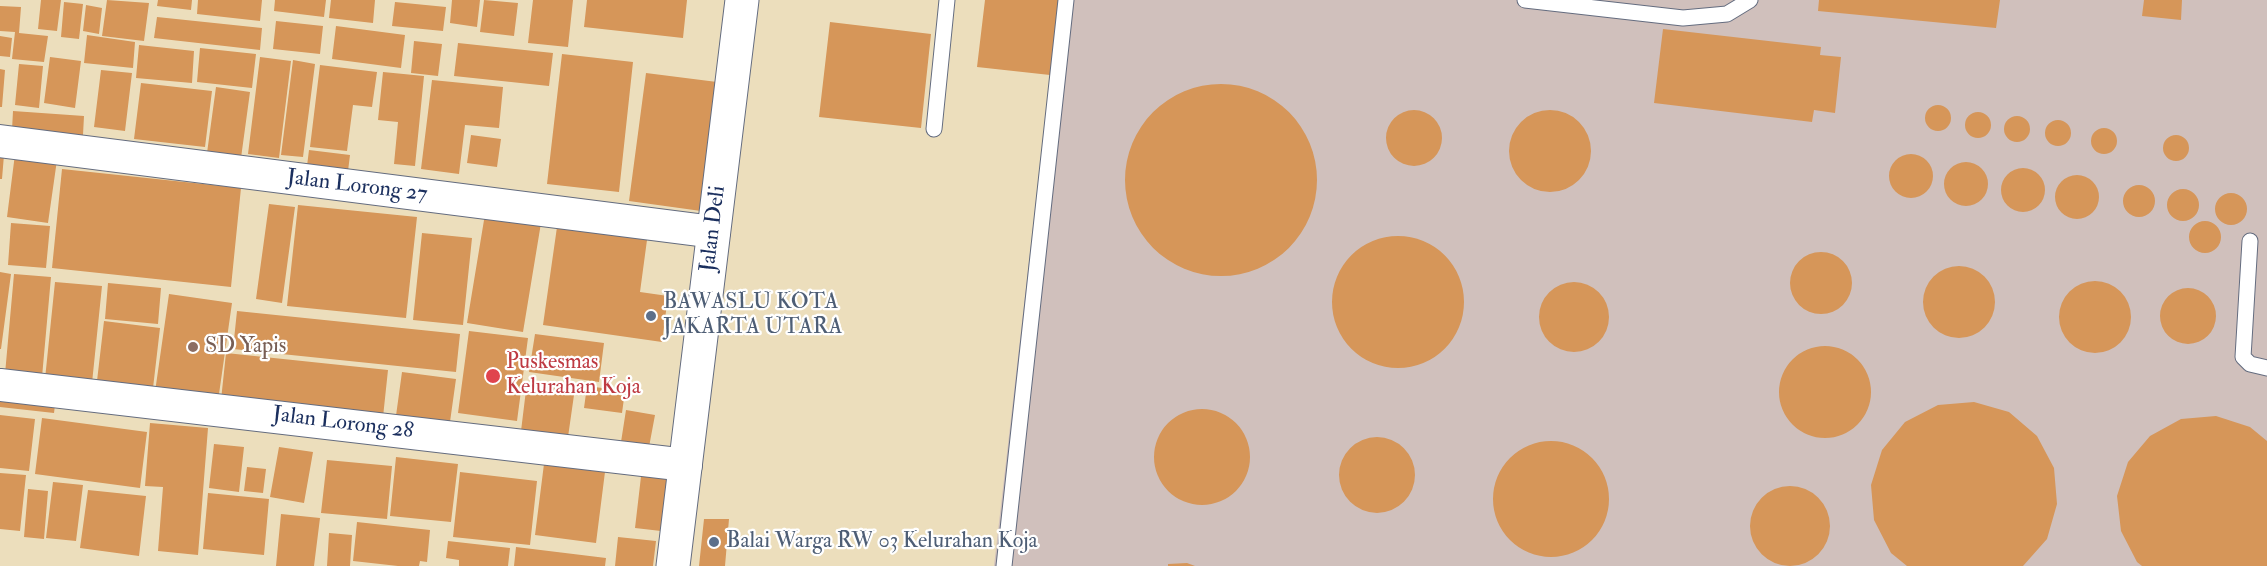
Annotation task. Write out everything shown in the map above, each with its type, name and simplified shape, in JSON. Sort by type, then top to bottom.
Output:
[{"type":"street","name":"Jalan Deli","points":[[673,566],[742,0]]},
{"type":"street","name":"Jalan Lorong 27","points":[[0,141],[714,232]]},
{"type":"street","name":"Jalan Lorong 28","points":[[0,385],[686,465]]},
{"type":"lane","points":[[934,129],[947,0]]},
{"type":"lane","points":[[1004,566],[1066,0]]},
{"type":"lane","points":[[1525,0],[1574,3],[1683,18],[1727,14],[1750,0]]},
{"type":"lane","points":[[2250,241],[2243,357],[2250,364],[2267,368]]},
{"type":"shaded area","points":[[1059,0],[2267,0],[2267,566],[994,566]]},
{"type":"building","points":[[41,0],[61,0],[57,31],[38,29]]},
{"type":"building","points":[[107,0],[149,3],[144,41],[102,36]]},
{"type":"building","points":[[158,0],[192,0],[191,10],[157,6]]},
{"type":"building","points":[[198,0],[262,0],[260,21],[197,14]]},
{"type":"building","points":[[275,0],[326,0],[324,17],[274,11]]},
{"type":"building","points":[[331,0],[375,0],[373,23],[329,18]]},
{"type":"building","points":[[452,0],[480,0],[477,27],[450,23]]},
{"type":"building","points":[[484,0],[518,3],[514,36],[480,32]]},
{"type":"building","points":[[533,0],[573,0],[568,47],[528,43]]},
{"type":"building","points":[[587,0],[687,0],[683,38],[584,27]]},
{"type":"building","points":[[985,0],[1059,0],[1050,75],[977,67]]},
{"type":"building","points":[[1819,0],[2000,0],[1996,28],[1818,11]]},
{"type":"building","points":[[2144,0],[2182,0],[2181,20],[2142,16]]},
{"type":"building","points":[[64,2],[83,4],[79,39],[61,37]]},
{"type":"building","points":[[395,2],[446,7],[443,31],[392,26]]},
{"type":"building","points":[[86,5],[102,8],[99,34],[83,31]]},
{"type":"building","points":[[0,6],[21,7],[19,33],[48,36],[44,62],[12,59],[15,32],[0,31]]},
{"type":"building","points":[[157,17],[262,28],[260,50],[154,38]]},
{"type":"building","points":[[276,21],[323,26],[320,54],[273,49]]},
{"type":"building","points":[[830,22],[931,34],[921,128],[819,117]]},
{"type":"building","points":[[336,26],[405,35],[401,68],[332,59]]},
{"type":"building","points":[[1663,29],[1821,47],[1820,55],[1841,57],[1835,113],[1814,110],[1812,122],[1654,103]]},
{"type":"building","points":[[87,35],[135,42],[133,68],[84,63]]},
{"type":"building","points":[[0,36],[12,38],[10,57],[0,56]]},
{"type":"building","points":[[414,41],[442,44],[438,76],[411,73]]},
{"type":"building","points":[[458,43],[553,53],[549,86],[454,76]]},
{"type":"building","points":[[139,45],[194,51],[192,83],[136,78]]},
{"type":"building","points":[[200,48],[256,54],[252,88],[197,82]]},
{"type":"building","points":[[562,54],[633,62],[619,192],[547,184]]},
{"type":"building","points":[[50,57],[81,61],[75,108],[44,103]]},
{"type":"building","points":[[260,57],[291,61],[279,158],[248,154]]},
{"type":"building","points":[[293,60],[315,64],[303,157],[281,155]]},
{"type":"building","points":[[19,64],[43,66],[39,108],[15,105]]},
{"type":"building","points":[[320,65],[377,72],[372,107],[353,105],[347,151],[310,147]]},
{"type":"building","points":[[0,69],[5,70],[2,107],[0,107]]},
{"type":"building","points":[[101,70],[132,73],[125,131],[94,127]]},
{"type":"building","points":[[383,72],[424,76],[415,166],[394,164],[398,122],[378,120]]},
{"type":"building","points":[[646,73],[717,82],[701,211],[629,201]]},
{"type":"building","points":[[432,80],[503,87],[499,128],[465,125],[459,174],[421,169]]},
{"type":"building","points":[[141,83],[212,91],[205,147],[134,139]]},
{"type":"building","points":[[1212,84],[1230,84],[1258,91],[1289,112],[1310,143],[1317,180],[1310,217],[1289,248],[1258,269],[1230,276],[1212,276],[1176,265],[1147,241],[1136,225],[1129,208],[1125,189],[1125,171],[1136,135],[1160,106],[1176,95],[1193,88]]},
{"type":"building","points":[[216,87],[250,92],[241,158],[207,153]]},
{"type":"building","points":[[1938,105],[1947,109],[1951,118],[1947,127],[1938,131],[1929,127],[1925,118],[1929,109]]},
{"type":"building","points":[[1409,110],[1419,110],[1434,118],[1440,127],[1442,138],[1440,149],[1434,158],[1419,166],[1409,166],[1398,161],[1391,154],[1386,143],[1386,133],[1391,122],[1398,115]]},
{"type":"building","points":[[1550,110],[1566,113],[1579,122],[1588,135],[1591,151],[1588,167],[1579,180],[1566,189],[1550,192],[1534,189],[1521,180],[1512,167],[1509,151],[1512,135],[1521,122],[1534,113]]},
{"type":"building","points":[[13,111],[84,116],[83,135],[12,130]]},
{"type":"building","points":[[1978,112],[1987,116],[1991,125],[1987,134],[1978,138],[1969,134],[1965,125],[1969,116]]},
{"type":"building","points":[[2017,116],[2026,120],[2030,129],[2026,138],[2017,142],[2008,138],[2004,129],[2008,120]]},
{"type":"building","points":[[2058,120],[2067,124],[2071,133],[2067,142],[2058,146],[2049,142],[2045,133],[2049,124]]},
{"type":"building","points":[[2104,128],[2113,132],[2117,141],[2113,150],[2104,154],[2095,150],[2091,141],[2095,132]]},
{"type":"building","points":[[471,135],[501,139],[497,167],[467,163]]},
{"type":"building","points":[[2176,135],[2185,139],[2189,148],[2185,157],[2176,161],[2167,157],[2163,148],[2167,139]]},
{"type":"building","points":[[309,150],[350,155],[348,171],[307,166]]},
{"type":"building","points":[[0,154],[4,155],[2,179],[0,179]]},
{"type":"building","points":[[15,154],[57,160],[48,223],[7,217]]},
{"type":"building","points":[[1911,154],[1926,161],[1933,176],[1926,191],[1911,198],[1896,191],[1889,176],[1896,161]]},
{"type":"building","points":[[1966,162],[1981,169],[1988,184],[1981,199],[1966,206],[1951,199],[1944,184],[1951,169]]},
{"type":"building","points":[[2023,168],[2038,175],[2045,190],[2038,205],[2023,212],[2008,205],[2001,190],[2008,175]]},
{"type":"building","points":[[62,169],[241,188],[231,287],[52,268]]},
{"type":"building","points":[[2077,175],[2092,182],[2099,197],[2092,212],[2077,219],[2062,212],[2055,197],[2062,182]]},
{"type":"building","points":[[2139,185],[2150,190],[2155,201],[2150,212],[2139,217],[2128,212],[2123,201],[2128,190]]},
{"type":"building","points":[[2183,189],[2194,194],[2199,205],[2194,216],[2183,221],[2172,216],[2167,205],[2172,194]]},
{"type":"building","points":[[2231,193],[2242,198],[2247,209],[2242,220],[2231,225],[2220,220],[2215,209],[2220,198]]},
{"type":"building","points":[[269,204],[295,207],[282,303],[256,299]]},
{"type":"building","points":[[298,205],[417,217],[406,318],[287,306]]},
{"type":"building","points":[[485,214],[541,223],[523,332],[467,323]]},
{"type":"building","points":[[2205,221],[2216,226],[2221,237],[2216,248],[2205,253],[2194,248],[2189,237],[2194,226]]},
{"type":"building","points":[[11,223],[50,226],[46,268],[8,265]]},
{"type":"building","points":[[557,227],[647,240],[640,292],[668,296],[662,342],[543,325]]},
{"type":"building","points":[[422,233],[472,238],[463,325],[413,320]]},
{"type":"building","points":[[1398,236],[1423,241],[1444,256],[1459,277],[1464,302],[1459,327],[1444,348],[1423,363],[1398,368],[1373,363],[1352,348],[1337,327],[1332,302],[1337,277],[1352,256],[1373,241]]},
{"type":"building","points":[[1821,252],[1838,257],[1843,261],[1847,266],[1852,283],[1847,300],[1843,305],[1838,309],[1821,314],[1804,309],[1799,305],[1795,300],[1790,283],[1795,266],[1799,261],[1804,257]]},
{"type":"building","points":[[1959,266],[1979,272],[1989,282],[1995,302],[1989,322],[1979,332],[1959,338],[1939,332],[1929,322],[1923,302],[1929,282],[1939,272]]},
{"type":"building","points":[[0,272],[11,274],[1,349],[0,349]]},
{"type":"building","points":[[14,274],[51,277],[42,377],[5,374]]},
{"type":"building","points":[[2095,281],[2115,287],[2125,297],[2131,317],[2125,337],[2115,347],[2095,353],[2075,347],[2065,337],[2059,317],[2065,297],[2075,287]]},
{"type":"building","points":[[55,282],[102,286],[92,383],[45,379]]},
{"type":"building","points":[[1581,282],[1594,288],[1603,297],[1607,303],[1609,317],[1607,331],[1599,342],[1588,350],[1567,352],[1549,342],[1541,331],[1539,310],[1549,292],[1560,284]]},
{"type":"building","points":[[108,283],[161,288],[158,324],[105,319]]},
{"type":"building","points":[[2183,288],[2193,288],[2208,296],[2214,305],[2216,316],[2214,327],[2208,336],[2193,344],[2183,344],[2172,339],[2165,332],[2160,321],[2160,311],[2165,300],[2172,293]]},
{"type":"building","name":"SD Yapis","points":[[169,294],[232,303],[218,401],[155,392]]},
{"type":"building","points":[[237,311],[460,334],[456,372],[233,349]]},
{"type":"building","points":[[104,321],[160,328],[153,388],[97,381]]},
{"type":"building","name":"Puskesmas Kelurahan Koja","points":[[469,331],[528,338],[517,421],[458,413]]},
{"type":"building","points":[[535,334],[604,343],[599,382],[529,372]]},
{"type":"building","points":[[1825,346],[1843,349],[1858,359],[1868,374],[1871,392],[1868,410],[1858,425],[1843,435],[1825,438],[1807,435],[1792,425],[1782,410],[1779,392],[1782,374],[1792,359],[1807,349]]},
{"type":"building","points":[[226,353],[388,370],[383,417],[221,400]]},
{"type":"building","points":[[402,372],[456,379],[449,429],[395,423]]},
{"type":"building","points":[[527,382],[575,388],[568,437],[521,431]]},
{"type":"building","points":[[587,386],[625,391],[622,413],[584,408]]},
{"type":"building","points":[[0,390],[56,397],[54,413],[0,407]]},
{"type":"building","points":[[1974,402],[2009,412],[2037,436],[2054,468],[2057,504],[2047,539],[2023,566],[1907,566],[1891,553],[1874,520],[1871,485],[1882,450],[1905,422],[1938,405]]},
{"type":"building","points":[[1202,409],[1220,413],[1236,423],[1246,439],[1250,457],[1246,475],[1236,491],[1220,501],[1202,505],[1184,501],[1168,491],[1158,475],[1154,457],[1158,439],[1168,423],[1184,413]]},
{"type":"building","points":[[626,410],[655,415],[649,447],[621,442]]},
{"type":"building","points":[[0,415],[35,419],[29,471],[0,468]]},
{"type":"building","points":[[2216,416],[2250,427],[2267,441],[2267,566],[2142,566],[2137,562],[2121,531],[2117,496],[2128,462],[2150,436],[2181,419]]},
{"type":"building","points":[[42,418],[147,432],[140,488],[35,474]]},
{"type":"building","points":[[150,423],[208,428],[198,555],[158,551],[163,487],[145,486]]},
{"type":"building","points":[[1370,437],[1384,437],[1398,443],[1409,454],[1415,468],[1412,490],[1404,502],[1384,513],[1370,513],[1356,507],[1345,496],[1339,482],[1339,468],[1345,454],[1356,443]]},
{"type":"building","points":[[1551,441],[1573,446],[1592,458],[1604,477],[1609,499],[1604,521],[1592,540],[1573,552],[1551,557],[1529,552],[1510,540],[1498,521],[1493,499],[1498,477],[1510,458],[1529,446]]},
{"type":"building","points":[[214,444],[244,447],[239,492],[209,488]]},
{"type":"building","points":[[279,447],[313,452],[304,503],[270,497]]},
{"type":"building","points":[[545,456],[606,464],[596,543],[535,535]]},
{"type":"building","points":[[396,457],[458,464],[451,522],[390,516]]},
{"type":"building","points":[[327,460],[392,466],[387,519],[321,513]]},
{"type":"building","points":[[247,467],[266,469],[263,493],[244,491]]},
{"type":"building","points":[[642,468],[668,471],[661,531],[635,528]]},
{"type":"building","points":[[460,472],[537,481],[530,545],[453,537]]},
{"type":"building","points":[[0,473],[26,475],[20,531],[0,529]]},
{"type":"building","points":[[53,482],[83,485],[76,541],[46,538]]},
{"type":"building","points":[[1790,486],[1805,489],[1818,498],[1827,511],[1830,526],[1827,541],[1818,554],[1805,563],[1790,566],[1775,563],[1762,554],[1753,541],[1750,526],[1753,511],[1762,498],[1775,489]]},
{"type":"building","points":[[28,489],[48,491],[44,539],[24,537]]},
{"type":"building","points":[[88,490],[146,496],[139,556],[80,548]]},
{"type":"building","points":[[208,493],[269,499],[264,555],[203,549]]},
{"type":"building","points":[[281,514],[320,518],[314,566],[276,566]]},
{"type":"building","name":"Balai Warga RW 03 Kelurahan Koja","points":[[704,519],[729,519],[725,566],[699,566]]},
{"type":"building","points":[[357,522],[430,530],[427,562],[420,561],[419,566],[398,566],[353,561]]},
{"type":"building","points":[[329,533],[352,535],[350,566],[327,566]]},
{"type":"building","points":[[618,537],[656,541],[653,566],[615,566]]},
{"type":"building","points":[[448,541],[510,548],[508,566],[459,566],[459,560],[446,558]]},
{"type":"building","points":[[516,547],[606,558],[605,566],[514,566]]},
{"type":"building","points":[[1187,563],[1195,566],[1168,566],[1168,564]]},
{"type":"place","name":"BAWASLU KOTA JAKARTA UTARA","points":[[651,316]]},
{"type":"place","name":"SD Yapis","points":[[193,347]]},
{"type":"place","name":"Puskesmas Kelurahan Koja","points":[[493,376]]},
{"type":"place","name":"Balai Warga RW 03 Kelurahan Koja","points":[[714,542]]}]
